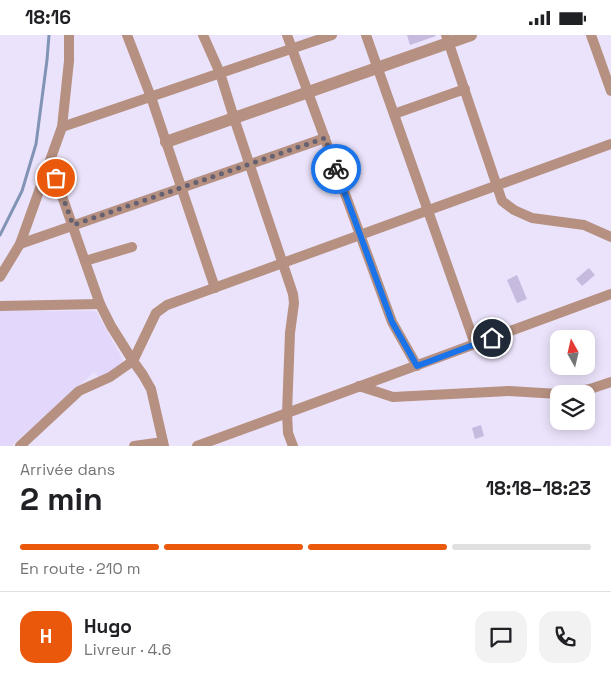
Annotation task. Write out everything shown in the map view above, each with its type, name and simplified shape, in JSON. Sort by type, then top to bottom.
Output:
[{"type":"street","points":[[0,277],[20,244],[62,127],[69,61],[69,35]]},
{"type":"street","points":[[127,35],[151,97],[215,288]]},
{"type":"street","points":[[204,35],[220,73],[293,294],[287,413],[288,433],[293,446]]},
{"type":"street","points":[[287,35],[392,322],[417,366]]},
{"type":"street","points":[[62,127],[332,35]]},
{"type":"street","points":[[366,35],[475,344]]},
{"type":"street","points":[[166,142],[378,68],[447,39],[471,35]]},
{"type":"street","points":[[591,35],[607,66],[611,91]]},
{"type":"street","points":[[447,39],[502,201],[514,210],[532,218],[584,225],[611,237]]},
{"type":"street","points":[[394,114],[465,89]]},
{"type":"street","points":[[20,244],[325,138]]},
{"type":"street","points":[[20,446],[79,391],[110,377],[133,361],[156,313],[167,305],[611,144]]},
{"type":"street","points":[[50,162],[100,304],[111,326],[150,389],[163,444],[134,446]]},
{"type":"street","points":[[85,261],[132,247]]},
{"type":"street","points":[[197,446],[611,294]]},
{"type":"street","points":[[0,306],[100,304]]},
{"type":"street","points":[[595,387],[611,382]]},
{"type":"street","points":[[359,387],[394,397],[509,391],[550,393]]},
{"type":"shaded area","points":[[0,311],[96,311],[124,362],[100,379],[94,372],[11,446],[0,446]]},
{"type":"building","points":[[407,35],[435,35],[436,36],[410,45]]},
{"type":"building","points":[[589,268],[595,275],[582,286],[576,279]]},
{"type":"building","points":[[517,275],[527,299],[517,303],[507,280]]},
{"type":"building","points":[[481,425],[484,436],[475,439],[472,428]]},
{"type":"waterway","points":[[0,235],[22,191],[36,144],[49,35]]},
{"type":"way so far","points":[[56,178],[73,225],[325,138],[336,169]]},
{"type":"route","points":[[336,169],[392,322],[417,366],[492,338]]}]
